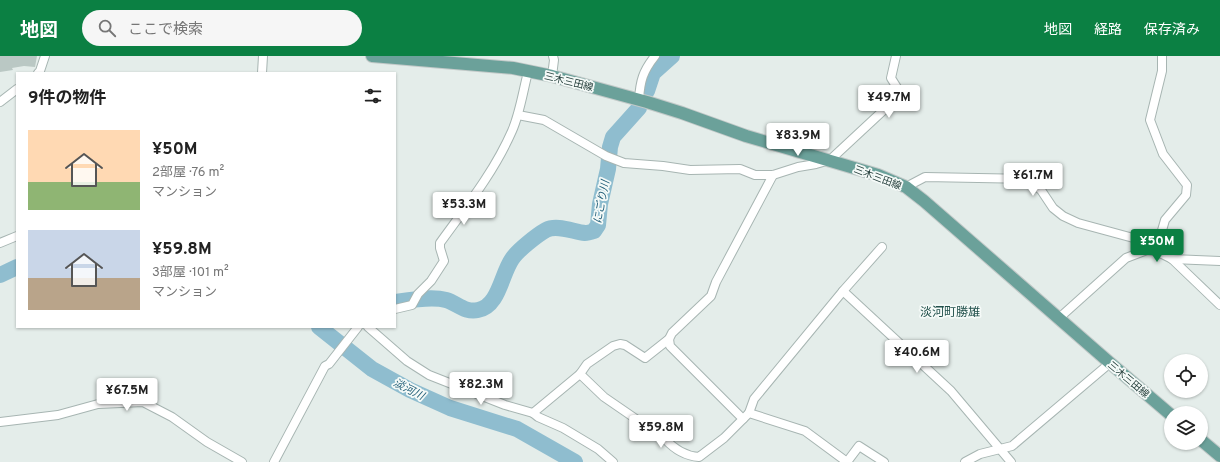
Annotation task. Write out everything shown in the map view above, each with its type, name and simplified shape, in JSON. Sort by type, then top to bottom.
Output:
[{"type":"main road","name":"三木三田線","points":[[372,56],[513,68],[552,76],[682,113],[746,136],[830,160],[897,182],[924,201],[1058,319],[1164,409]]},
{"type":"main road","points":[[1208,446],[1220,456]]},
{"type":"street","points":[[40,72],[45,56]]},
{"type":"street","points":[[262,56],[262,72]]},
{"type":"street","points":[[552,76],[553,56]]},
{"type":"street","points":[[639,100],[640,83],[648,64],[655,56]]},
{"type":"street","points":[[518,115],[544,120],[606,156],[624,163],[690,170],[740,169],[755,174],[773,175],[798,167],[830,160],[901,94],[891,78],[896,56]]},
{"type":"street","points":[[1152,251],[1165,220],[1186,195],[1187,185],[1163,154],[1150,120],[1162,71],[1162,56]]},
{"type":"street","points":[[396,309],[412,305],[418,294],[430,281],[444,260],[440,243],[486,178],[512,131],[518,115],[528,72]]},
{"type":"street","points":[[0,102],[16,90]]},
{"type":"street","points":[[533,413],[580,374],[587,364],[613,346],[620,344],[625,345],[645,358],[669,339],[672,333],[711,296],[716,282],[773,175]]},
{"type":"street","points":[[906,187],[925,177],[1027,179],[1041,190],[1053,208],[1062,216],[1078,223],[1137,239],[1152,251],[1172,258],[1220,261]]},
{"type":"street","points":[[0,243],[16,236]]},
{"type":"street","points":[[580,374],[604,396],[665,439],[673,448],[689,456],[699,457],[724,438],[746,416],[754,399],[843,291],[882,248]]},
{"type":"street","points":[[1058,319],[1126,258],[1152,251]]},
{"type":"street","points":[[1172,258],[1220,305]]},
{"type":"street","points":[[843,291],[951,391],[1011,462]]},
{"type":"street","points":[[274,462],[325,366],[329,364],[357,328]]},
{"type":"street","points":[[369,328],[407,361],[429,375],[505,405],[533,413],[538,417],[563,428],[598,450],[613,462]]},
{"type":"street","points":[[669,339],[670,346],[746,416],[805,431],[847,462],[859,446],[884,462]]},
{"type":"street","points":[[965,462],[980,454],[1012,446],[1110,363]]},
{"type":"street","points":[[0,422],[58,415],[98,404],[143,402],[172,417],[207,442],[242,462]]},
{"type":"building","points":[[0,56],[37,56],[35,67],[24,66],[12,68],[13,70],[0,72]]},
{"type":"waterway","name":"にごり川","points":[[647,91],[653,73],[672,56]]},
{"type":"waterway","name":"にごり川","points":[[396,302],[434,298],[450,301],[465,309],[473,311],[478,310],[491,303],[512,259],[542,232],[550,228],[566,229],[585,233],[594,231],[598,225],[600,204],[613,137],[639,108]]},
{"type":"waterway","name":"淡河川","points":[[0,275],[16,267]]},
{"type":"waterway","name":"淡河川","points":[[320,328],[372,369],[410,390],[450,408],[517,429],[575,462]]},
{"type":"district","name":"淡河町勝雄","points":[[950,312]]}]
